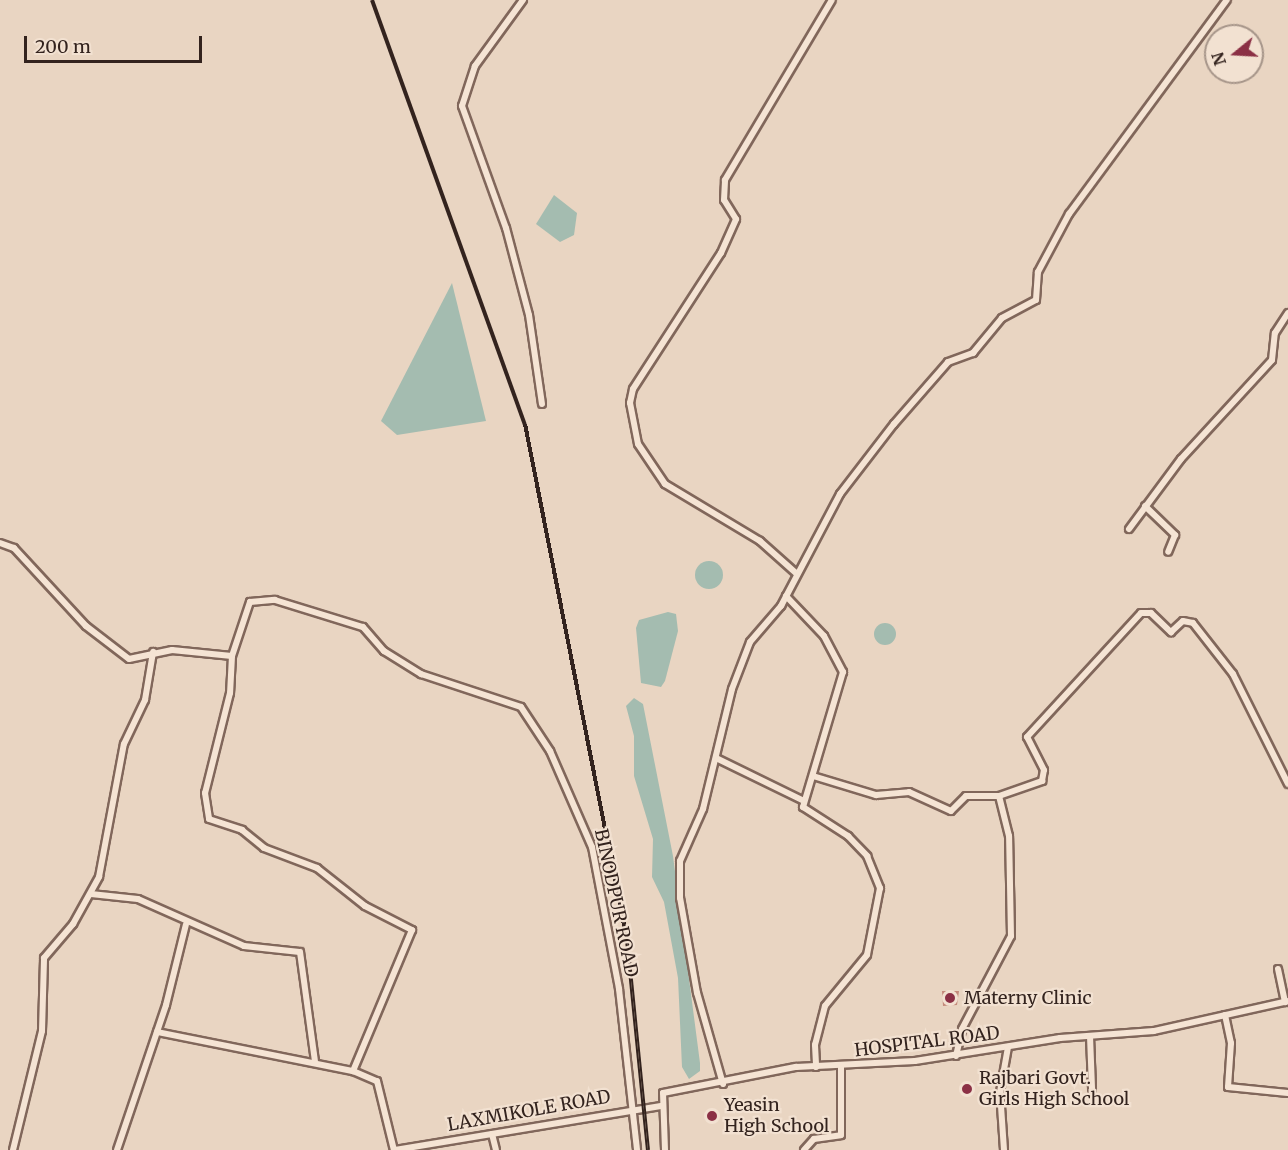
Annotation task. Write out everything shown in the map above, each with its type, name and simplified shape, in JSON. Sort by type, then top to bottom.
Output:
[{"type":"street","points":[[523,0],[475,66],[462,106],[506,228],[529,315],[542,404]]},
{"type":"street","points":[[797,574],[760,541],[665,484],[638,444],[630,403],[633,389],[721,253],[736,219],[724,200],[725,180],[781,89],[795,54],[832,0]]},
{"type":"street","points":[[723,1084],[697,993],[680,898],[680,861],[699,820],[750,642],[786,596],[840,494],[894,424],[948,363],[973,353],[1002,318],[1036,300],[1038,272],[1069,214],[1227,0]]},
{"type":"street","points":[[1130,529],[1180,459],[1272,360],[1275,333],[1288,313]]},
{"type":"street","points":[[1145,506],[1175,535],[1168,552]]},
{"type":"street","points":[[0,543],[14,548],[116,652],[129,659],[153,652],[232,656],[230,693],[207,784],[209,819],[317,868],[366,906],[412,930],[352,1071]]},
{"type":"street","points":[[786,596],[824,636],[843,672],[813,777],[802,800]]},
{"type":"street","name":"BINODPUR ROAD","points":[[232,656],[250,602],[275,600],[363,627],[384,651],[421,674],[521,707],[550,752],[592,847],[633,1108]]},
{"type":"street","points":[[813,777],[876,795],[909,792],[951,811],[966,796],[999,796],[1042,781],[1044,770],[1027,737],[1141,613],[1151,613],[1171,632],[1190,621],[1218,653],[1288,784]]},
{"type":"street","points":[[13,1150],[42,1031],[44,958],[91,894],[124,744],[145,700],[153,652]]},
{"type":"street","points":[[716,758],[802,800],[807,811],[848,836],[867,856],[879,888],[867,955],[825,1006],[815,1045],[816,1067]]},
{"type":"street","points":[[956,1056],[962,1029],[1011,936],[1010,846],[999,796]]},
{"type":"street","points":[[91,894],[138,899],[186,924],[244,946],[300,952],[315,1061]]},
{"type":"street","points":[[117,1150],[157,1032],[186,924]]},
{"type":"street","points":[[1278,969],[1286,1002]]},
{"type":"street","name":"HOSPITAL ROAD","points":[[662,1106],[663,1093],[816,1067],[841,1067],[956,1056],[1090,1036],[1154,1031],[1286,1002]]},
{"type":"street","points":[[1225,1015],[1231,1043],[1228,1087],[1288,1093]]},
{"type":"street","points":[[157,1032],[315,1061],[352,1071],[377,1081],[394,1150]]},
{"type":"street","points":[[1090,1036],[1092,1089]]},
{"type":"street","points":[[1004,1150],[1000,1092],[1008,1047]]},
{"type":"street","points":[[804,1150],[814,1139],[841,1135],[841,1067]]},
{"type":"street","points":[[662,1106],[665,1150]]},
{"type":"street","name":"LAXMIKOLE ROAD","points":[[394,1150],[633,1108],[662,1106]]},
{"type":"street","points":[[633,1108],[637,1150]]},
{"type":"street","points":[[492,1134],[496,1150]]},
{"type":"shaded area","points":[[554,195],[577,213],[574,235],[560,242],[536,224]]},
{"type":"shaded area","points":[[452,283],[486,421],[397,435],[381,421]]},
{"type":"shaded area","points":[[709,561],[719,565],[723,575],[719,585],[709,589],[699,585],[695,575],[699,565]]},
{"type":"shaded area","points":[[668,612],[676,614],[678,631],[665,681],[661,687],[641,683],[636,628],[639,620]]},
{"type":"shaded area","points":[[885,623],[893,626],[896,634],[893,642],[885,645],[877,642],[874,634],[877,626]]},
{"type":"shaded area","points":[[634,698],[643,704],[673,856],[700,1063],[700,1071],[689,1079],[682,1067],[678,978],[664,902],[652,877],[653,839],[634,776],[634,736],[626,706]]},
{"type":"building","name":"Materny Clinic","points":[[942,991],[959,991],[957,1005],[943,1006]]},
{"type":"railway","points":[[372,0],[525,424],[627,940],[648,1150]]},
{"type":"place","name":"Materny Clinic","points":[[950,998]]},
{"type":"place","name":"Rajbari Govt. Girls High School","points":[[967,1089]]},
{"type":"place","name":"Yeasin High School","points":[[712,1116]]}]
